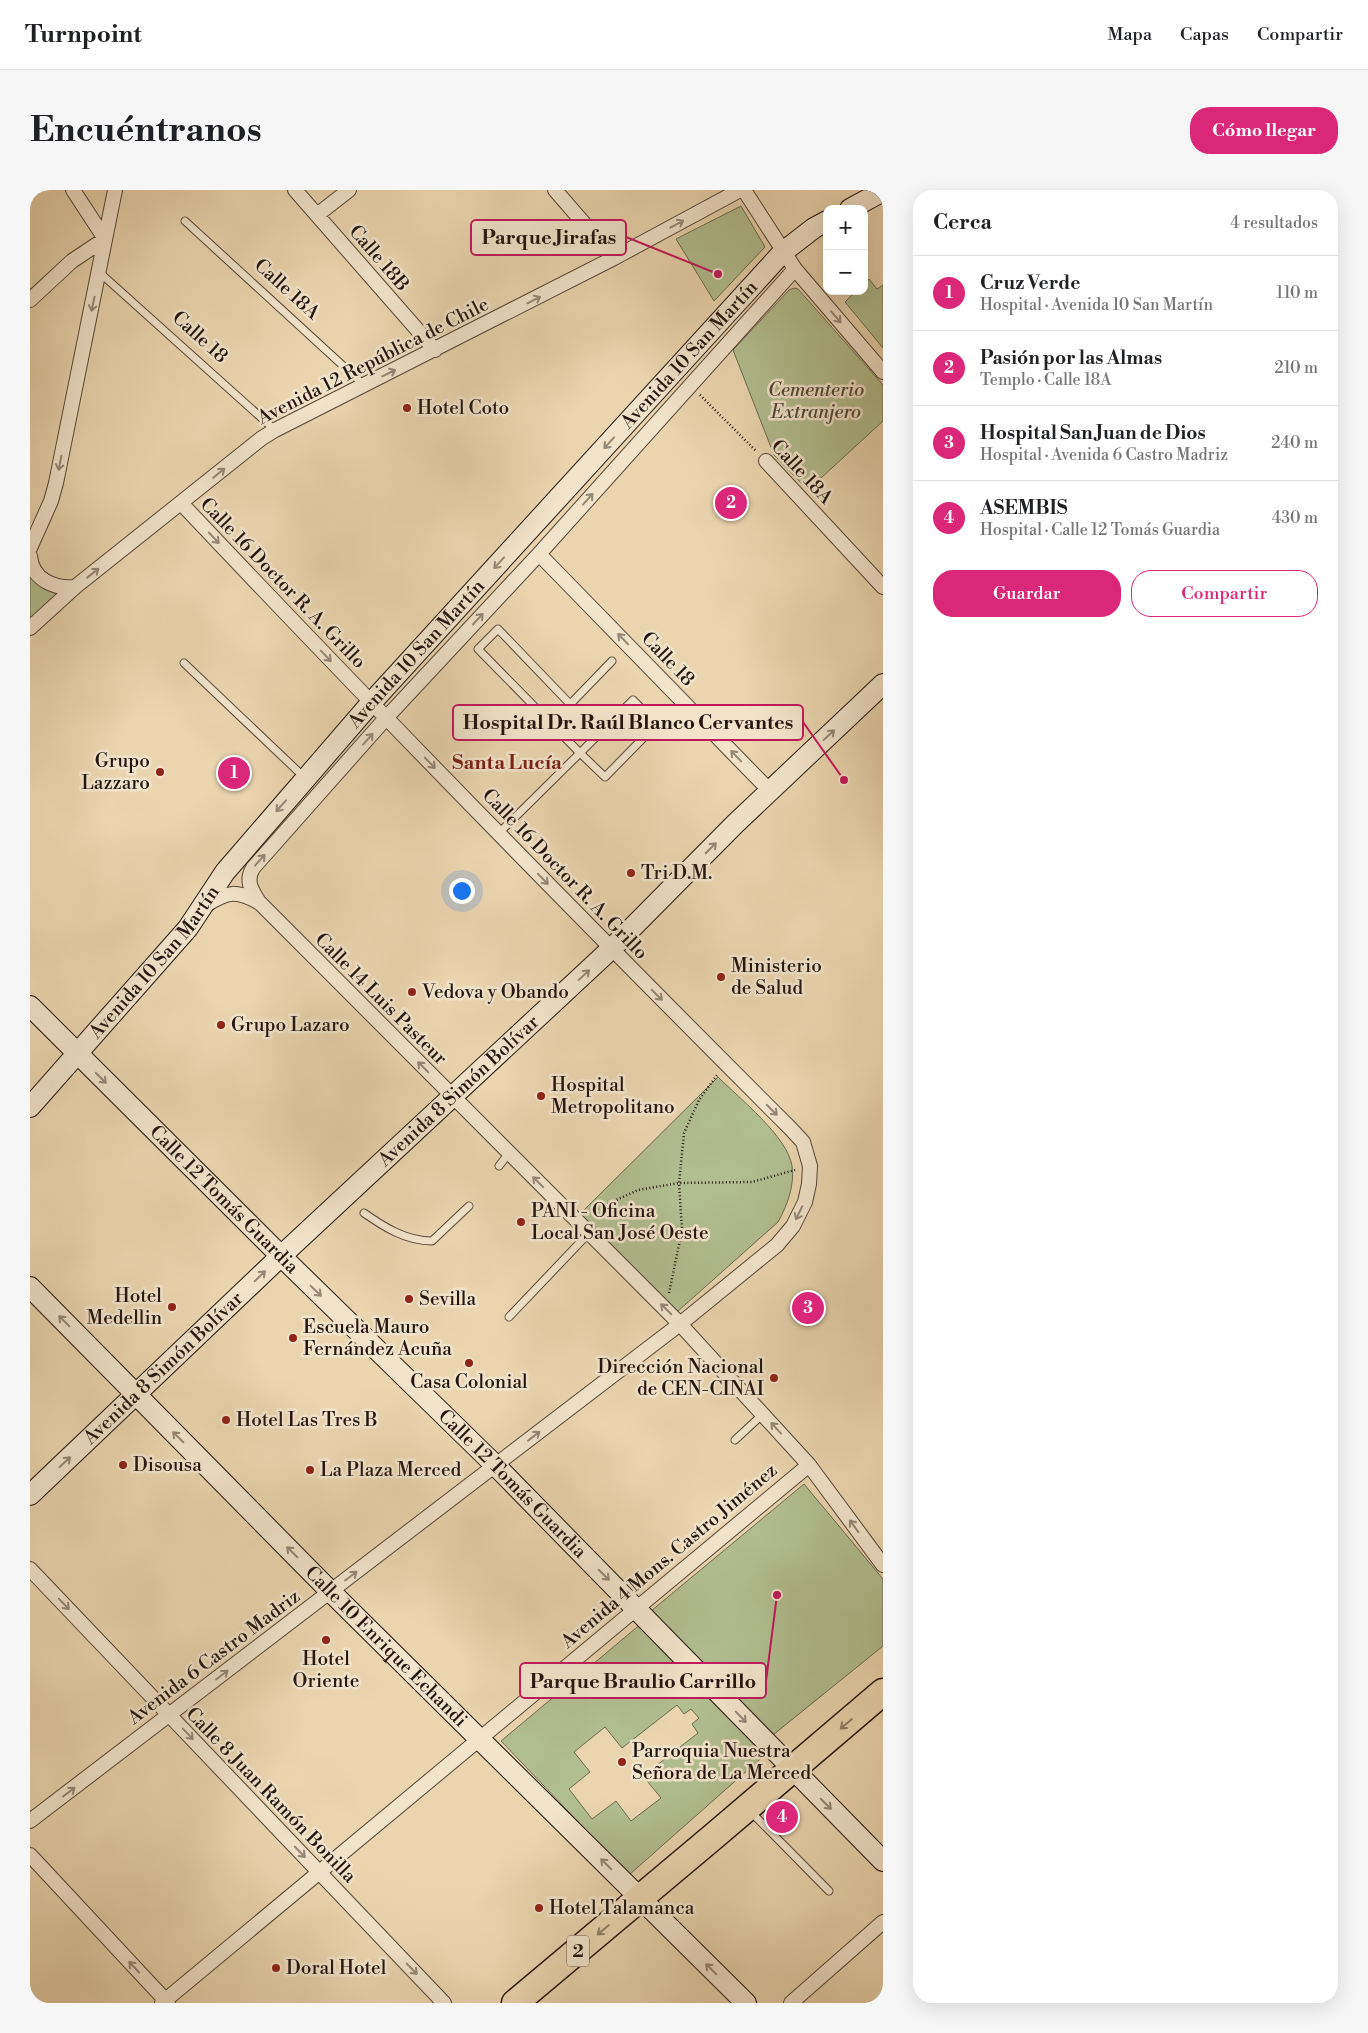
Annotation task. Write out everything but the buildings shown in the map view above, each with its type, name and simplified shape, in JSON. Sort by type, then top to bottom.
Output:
[{"type":"highway","name":"2","points":[[515,2003],[883,1692]]},
{"type":"street","points":[[72,190],[105,239]]},
{"type":"street","points":[[30,548],[51,501],[56,483],[115,190]]},
{"type":"street","name":"Calle 18B","points":[[294,190],[435,350]]},
{"type":"street","points":[[317,215],[349,190]]},
{"type":"street","points":[[555,190],[614,258]]},
{"type":"street","name":"Avenida 12 República de Chile","points":[[30,628],[76,587],[262,438],[364,384],[435,350],[614,258],[740,190]]},
{"type":"street","points":[[744,190],[795,270],[883,372]]},
{"type":"street","points":[[857,205],[883,191]]},
{"type":"street","name":"Avenida 10 San Martín","points":[[30,1107],[188,928],[224,872],[371,703],[783,252],[823,223]]},
{"type":"street","points":[[30,300],[72,261],[105,239]]},
{"type":"street","name":"Avenida 10 San Martín","points":[[260,902],[252,890],[249,879],[249,874],[253,868],[386,718],[539,554],[795,270]]},
{"type":"street","name":"Calle 18A","points":[[766,461],[883,587]]},
{"type":"street","name":"Calle 16 Doctor R. A. Grillo","points":[[181,503],[371,703],[803,1142],[810,1166]]},
{"type":"street","points":[[30,515],[41,525]]},
{"type":"street","name":"Calle 18","points":[[539,554],[770,791]]},
{"type":"street","points":[[30,556],[35,571],[43,580],[52,586],[76,587]]},
{"type":"street","name":"Avenida 8 Simón Bolívar","points":[[30,1495],[281,1256],[611,949],[770,791],[883,684]]},
{"type":"street","name":"Calle 14 Luis Pasteur","points":[[202,907],[227,893],[248,896],[260,902],[589,1233],[684,1321],[809,1465],[883,1565]]},
{"type":"street","name":"Calle 12 Tomás Guardia","points":[[30,1006],[281,1256],[496,1466],[883,1861]]},
{"type":"street","name":"Avenida 6 Castro Madriz","points":[[30,1821],[496,1466],[684,1321],[777,1245],[793,1226],[805,1202],[810,1166]]},
{"type":"street","name":"Calle 10 Enrique Echandi","points":[[30,1287],[331,1592],[480,1737],[746,2003]]},
{"type":"street","name":"Avenida 4 Mons. Castro Jiménez","points":[[165,2002],[480,1737],[809,1465]]},
{"type":"street","name":"Calle 8 Juan Ramón Bonilla","points":[[30,1569],[444,2003]]},
{"type":"street","points":[[30,1855],[165,2002]]},
{"type":"street","points":[[791,2003],[883,1922]]},
{"type":"lane","name":"Calle 18A","points":[[185,221],[364,384]]},
{"type":"lane","name":"Calle 18","points":[[99,272],[275,430]]},
{"type":"lane","points":[[499,833],[580,754],[633,700],[657,724],[605,777],[580,754],[478,649],[498,630],[570,704]]},
{"type":"lane","points":[[552,724],[612,661]]},
{"type":"lane","points":[[184,663],[305,778]]},
{"type":"lane","points":[[499,1166],[509,1153]]},
{"type":"lane","points":[[364,1213],[386,1229],[415,1239],[432,1240],[469,1206]]},
{"type":"lane","points":[[509,1317],[589,1233]]},
{"type":"lane","points":[[735,1440],[763,1414]]},
{"type":"lane","points":[[747,1808],[829,1891]]},
{"type":"path","name":"Calle 18A","points":[[690,385],[766,461]]},
{"type":"path","points":[[684,1321],[669,1297],[669,1290],[678,1256],[682,1230],[679,1183],[684,1132],[700,1100],[726,1063]]},
{"type":"path","points":[[577,1221],[594,1209],[638,1190],[679,1183],[752,1182],[810,1166]]},
{"type":"green space","points":[[741,206],[765,247],[714,301],[676,239]]},
{"type":"green space","points":[[868,280],[877,289],[883,285],[883,348],[845,302],[852,295],[868,295]]},
{"type":"green space","name":"Cementerio Extranjero","points":[[798,289],[883,385],[883,421],[808,490],[774,455],[733,350],[789,290]]},
{"type":"green space","points":[[30,575],[61,592],[30,621]]},
{"type":"green space","points":[[718,1077],[761,1119],[782,1143],[789,1155],[792,1166],[791,1188],[778,1222],[677,1312],[579,1215]]},
{"type":"green space","points":[[804,1484],[883,1579],[883,1646],[773,1735],[651,1611]]},
{"type":"green space","points":[[642,1623],[767,1753],[629,1875],[501,1741]],"holes":[[[677,1705],[684,1714],[691,1709],[699,1718],[692,1724],[698,1733],[643,1776],[661,1798],[631,1821],[616,1801],[592,1819],[569,1789],[590,1772],[574,1752],[605,1727],[622,1748]]]},
{"type":"place","name":"Parque Jirafas","points":[[718,274]]},
{"type":"place","name":"Hotel Coto","points":[[407,408]]},
{"type":"place","name":"Pasión por las Almas","points":[[731,503]]},
{"type":"place","name":"Grupo Lazzaro","points":[[160,772]]},
{"type":"place","name":"Cruz Verde","points":[[234,773]]},
{"type":"place","name":"Hospital Dr. Raúl Blanco Cervantes","points":[[844,780]]},
{"type":"place","name":"Tri D.M.","points":[[631,873]]},
{"type":"place","name":"Ministerio de Salud","points":[[721,977]]},
{"type":"place","name":"Vedova y Obando","points":[[412,992]]},
{"type":"place","name":"Grupo Lazaro","points":[[221,1025]]},
{"type":"place","name":"Hospital Metropolitano","points":[[541,1096]]},
{"type":"place","name":"PANI - Oficina Local San José Oeste","points":[[521,1222]]},
{"type":"place","name":"Sevilla","points":[[409,1299]]},
{"type":"place","name":"Hotel Medellin","points":[[172,1307]]},
{"type":"place","name":"Hospital San Juan de Dios","points":[[808,1308]]},
{"type":"place","name":"Escuela Mauro Fernández Acuña","points":[[293,1338]]},
{"type":"place","name":"Casa Colonial","points":[[469,1363]]},
{"type":"place","name":"Dirección Nacional de CEN-CINAI","points":[[774,1378]]},
{"type":"place","name":"Hotel Las Tres B","points":[[226,1420]]},
{"type":"place","name":"Disousa","points":[[123,1465]]},
{"type":"place","name":"La Plaza Merced","points":[[310,1470]]},
{"type":"place","name":"Parque Braulio Carrillo","points":[[777,1595]]},
{"type":"place","name":"Hotel Oriente","points":[[326,1640]]},
{"type":"place","name":"Parroquia Nuestra Señora de La Merced","points":[[622,1762]]},
{"type":"place","name":"ASEMBIS","points":[[782,1817]]},
{"type":"place","name":"Hotel Talamanca","points":[[539,1908]]},
{"type":"place","name":"Doral Hotel","points":[[276,1968]]},
{"type":"district","name":"Santa Lucía","points":[[507,763]]}]
